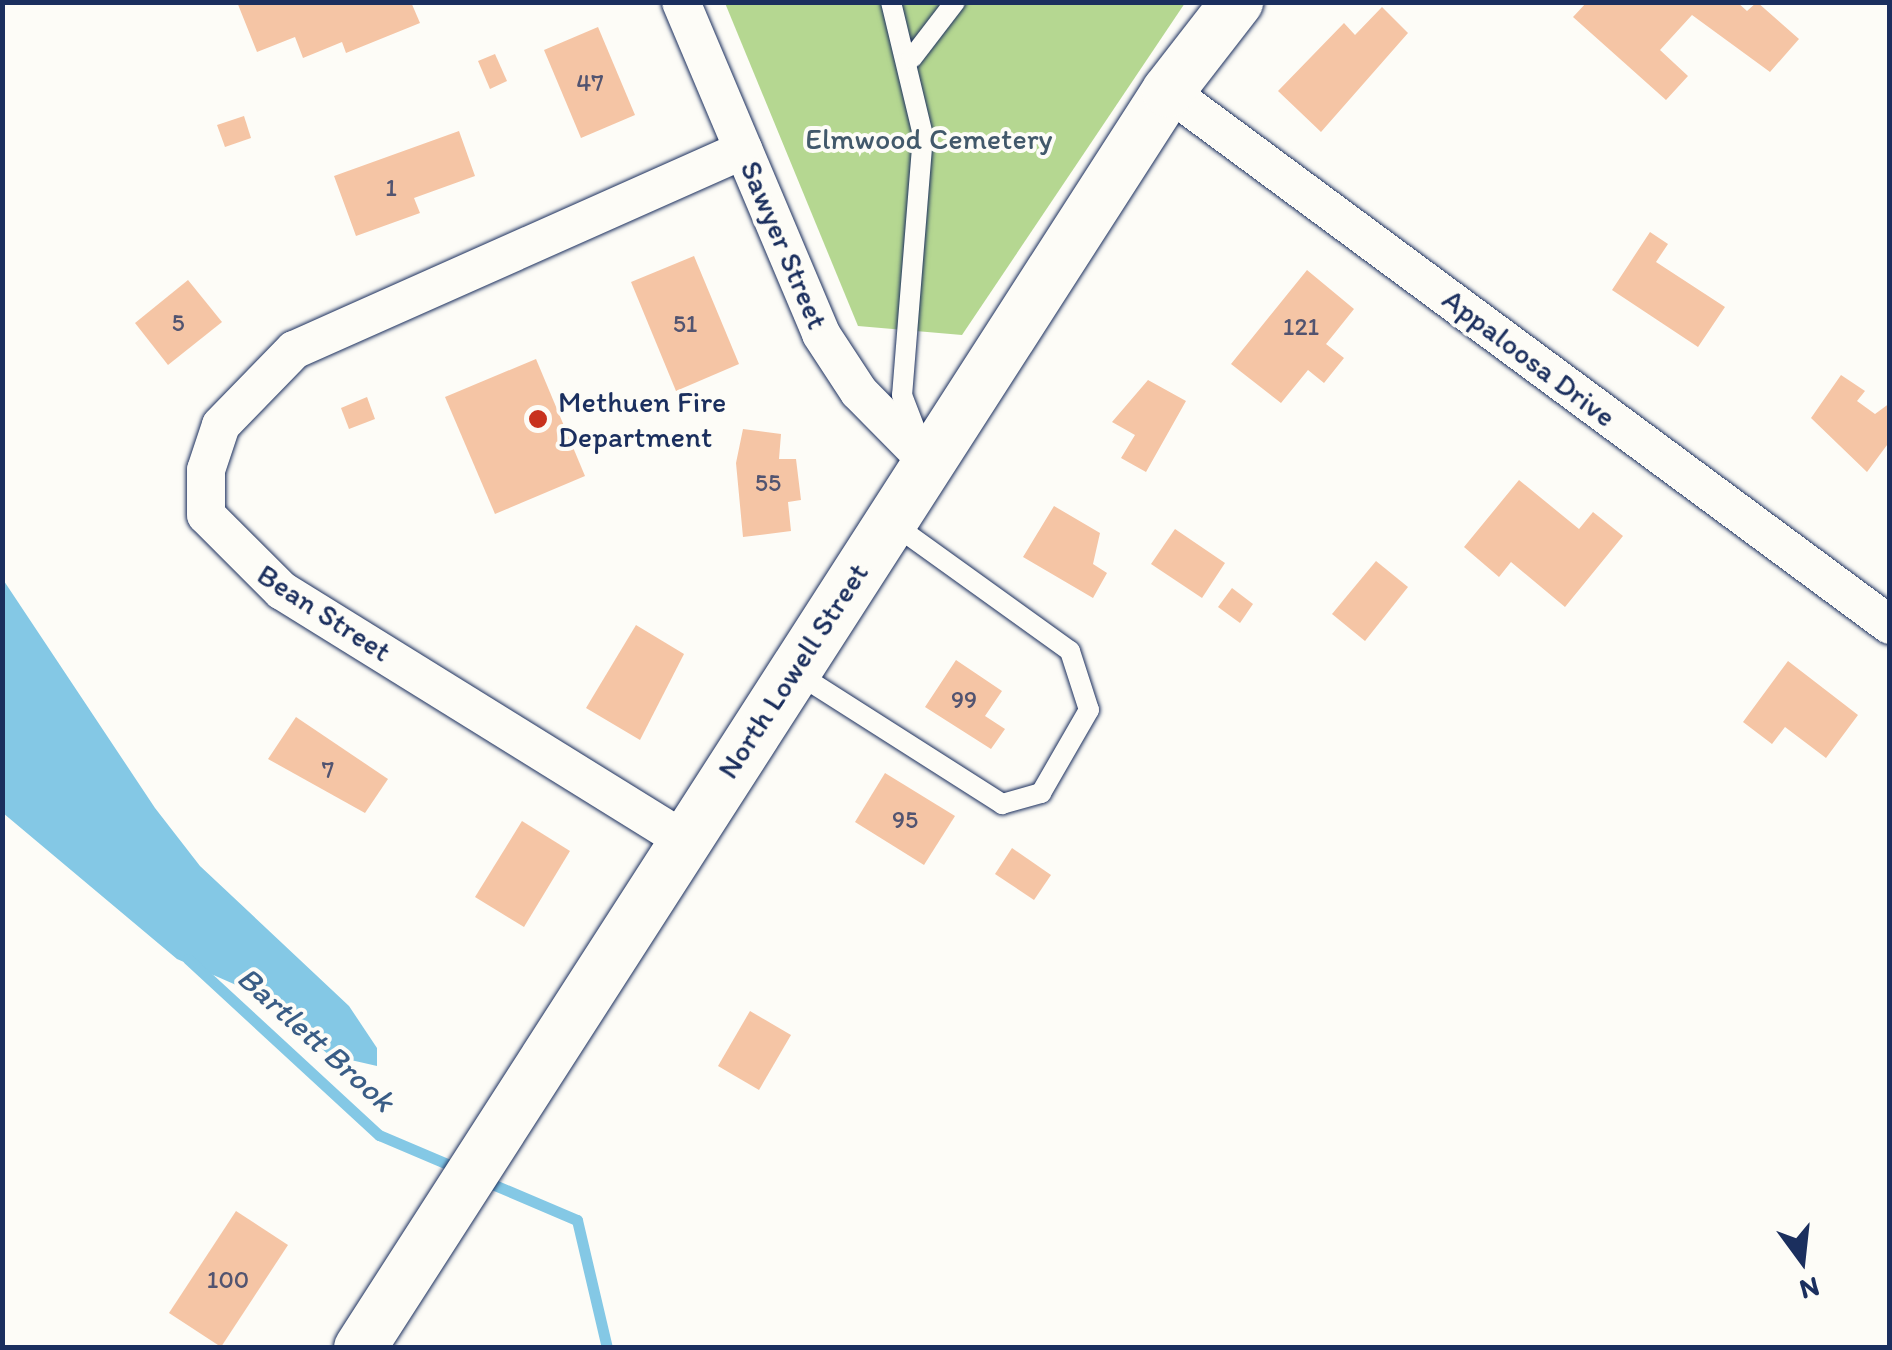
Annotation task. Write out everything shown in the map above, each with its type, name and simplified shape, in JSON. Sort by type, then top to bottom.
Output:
[{"type":"main road","name":"North Lowell Street","points":[[360,1348],[1168,91],[1237,2]]},
{"type":"street","name":"Sawyer Street","points":[[681,2],[820,334],[858,392],[928,462]]},
{"type":"street","name":"Appaloosa Drive","points":[[1168,91],[1890,625]]},
{"type":"street","name":"Bean Street","points":[[684,840],[282,592],[206,515],[206,470],[221,425],[294,350],[744,150]]},
{"type":"lane","points":[[891,2],[912,58],[923,135],[902,395],[928,462]]},
{"type":"lane","points":[[912,58],[956,2]]},
{"type":"lane","points":[[793,671],[1002,804],[1041,793],[1089,710],[1070,652],[890,522]]},
{"type":"green space","name":"Elmwood Cemetery","points":[[725,3],[1185,3],[962,335],[858,326]]},
{"type":"water","points":[[2,578],[155,808],[200,866],[349,1006],[377,1048],[377,1066],[329,1055],[261,996],[177,959],[3,813]]},
{"type":"building","points":[[237,2],[411,2],[420,23],[346,53],[342,42],[303,58],[295,37],[257,52]]},
{"type":"building","points":[[1587,2],[1737,2],[1747,11],[1757,2],[1799,39],[1770,72],[1692,15],[1660,50],[1688,76],[1666,100],[1573,17]]},
{"type":"building","points":[[1382,7],[1408,33],[1321,132],[1278,91],[1344,23],[1355,35]]},
{"type":"building","points":[[598,27],[635,115],[581,138],[544,50]]},
{"type":"building","points":[[495,54],[507,81],[490,89],[478,61]]},
{"type":"building","points":[[244,116],[251,138],[225,147],[217,125]]},
{"type":"building","points":[[459,131],[475,176],[414,198],[420,213],[356,236],[334,176]]},
{"type":"building","points":[[1650,232],[1668,244],[1656,262],[1725,307],[1698,347],[1612,290]]},
{"type":"building","points":[[694,256],[739,364],[676,391],[631,282]]},
{"type":"building","points":[[1307,270],[1354,309],[1326,344],[1344,358],[1324,383],[1308,370],[1281,403],[1231,364]]},
{"type":"building","points":[[188,280],[222,322],[168,365],[135,323]]},
{"type":"building","points":[[536,359],[585,476],[495,514],[445,397]]},
{"type":"building","points":[[1841,375],[1865,391],[1857,401],[1875,414],[1890,403],[1890,441],[1867,472],[1811,418]]},
{"type":"building","points":[[1148,380],[1186,401],[1146,472],[1121,458],[1135,435],[1112,422]]},
{"type":"building","points":[[367,397],[375,419],[349,429],[341,408]]},
{"type":"building","points":[[743,429],[781,434],[779,459],[796,459],[801,500],[788,502],[791,531],[743,537],[736,463]]},
{"type":"building","points":[[1519,480],[1579,529],[1593,512],[1623,536],[1565,607],[1511,562],[1499,577],[1464,547]]},
{"type":"building","points":[[1054,506],[1100,533],[1093,564],[1107,573],[1093,598],[1023,557]]},
{"type":"building","points":[[1175,529],[1225,563],[1202,598],[1151,564]]},
{"type":"building","points":[[1376,561],[1408,587],[1365,641],[1332,614]]},
{"type":"building","points":[[1232,588],[1253,604],[1240,623],[1218,607]]},
{"type":"building","points":[[636,625],[684,654],[640,740],[586,708]]},
{"type":"building","points":[[956,660],[1002,691],[985,716],[1005,729],[991,749],[925,707]]},
{"type":"building","points":[[1788,661],[1858,715],[1826,758],[1785,727],[1772,744],[1743,722]]},
{"type":"building","points":[[296,717],[388,779],[365,813],[268,759]]},
{"type":"building","points":[[885,773],[955,816],[924,865],[855,822]]},
{"type":"building","points":[[522,821],[570,851],[524,927],[475,897]]},
{"type":"building","points":[[1012,848],[1051,875],[1034,900],[995,874]]},
{"type":"building","points":[[750,1011],[791,1035],[759,1090],[718,1066]]},
{"type":"building","points":[[236,1211],[288,1245],[221,1347],[169,1313]]},
{"type":"waterway","name":"Bartlett Brook","points":[[188,959],[379,1135],[459,1169]]},
{"type":"waterway","name":"Bartlett Brook","points":[[485,1181],[577,1220],[607,1348]]},
{"type":"place","name":"Methuen Fire Department","points":[[538,419]]}]
